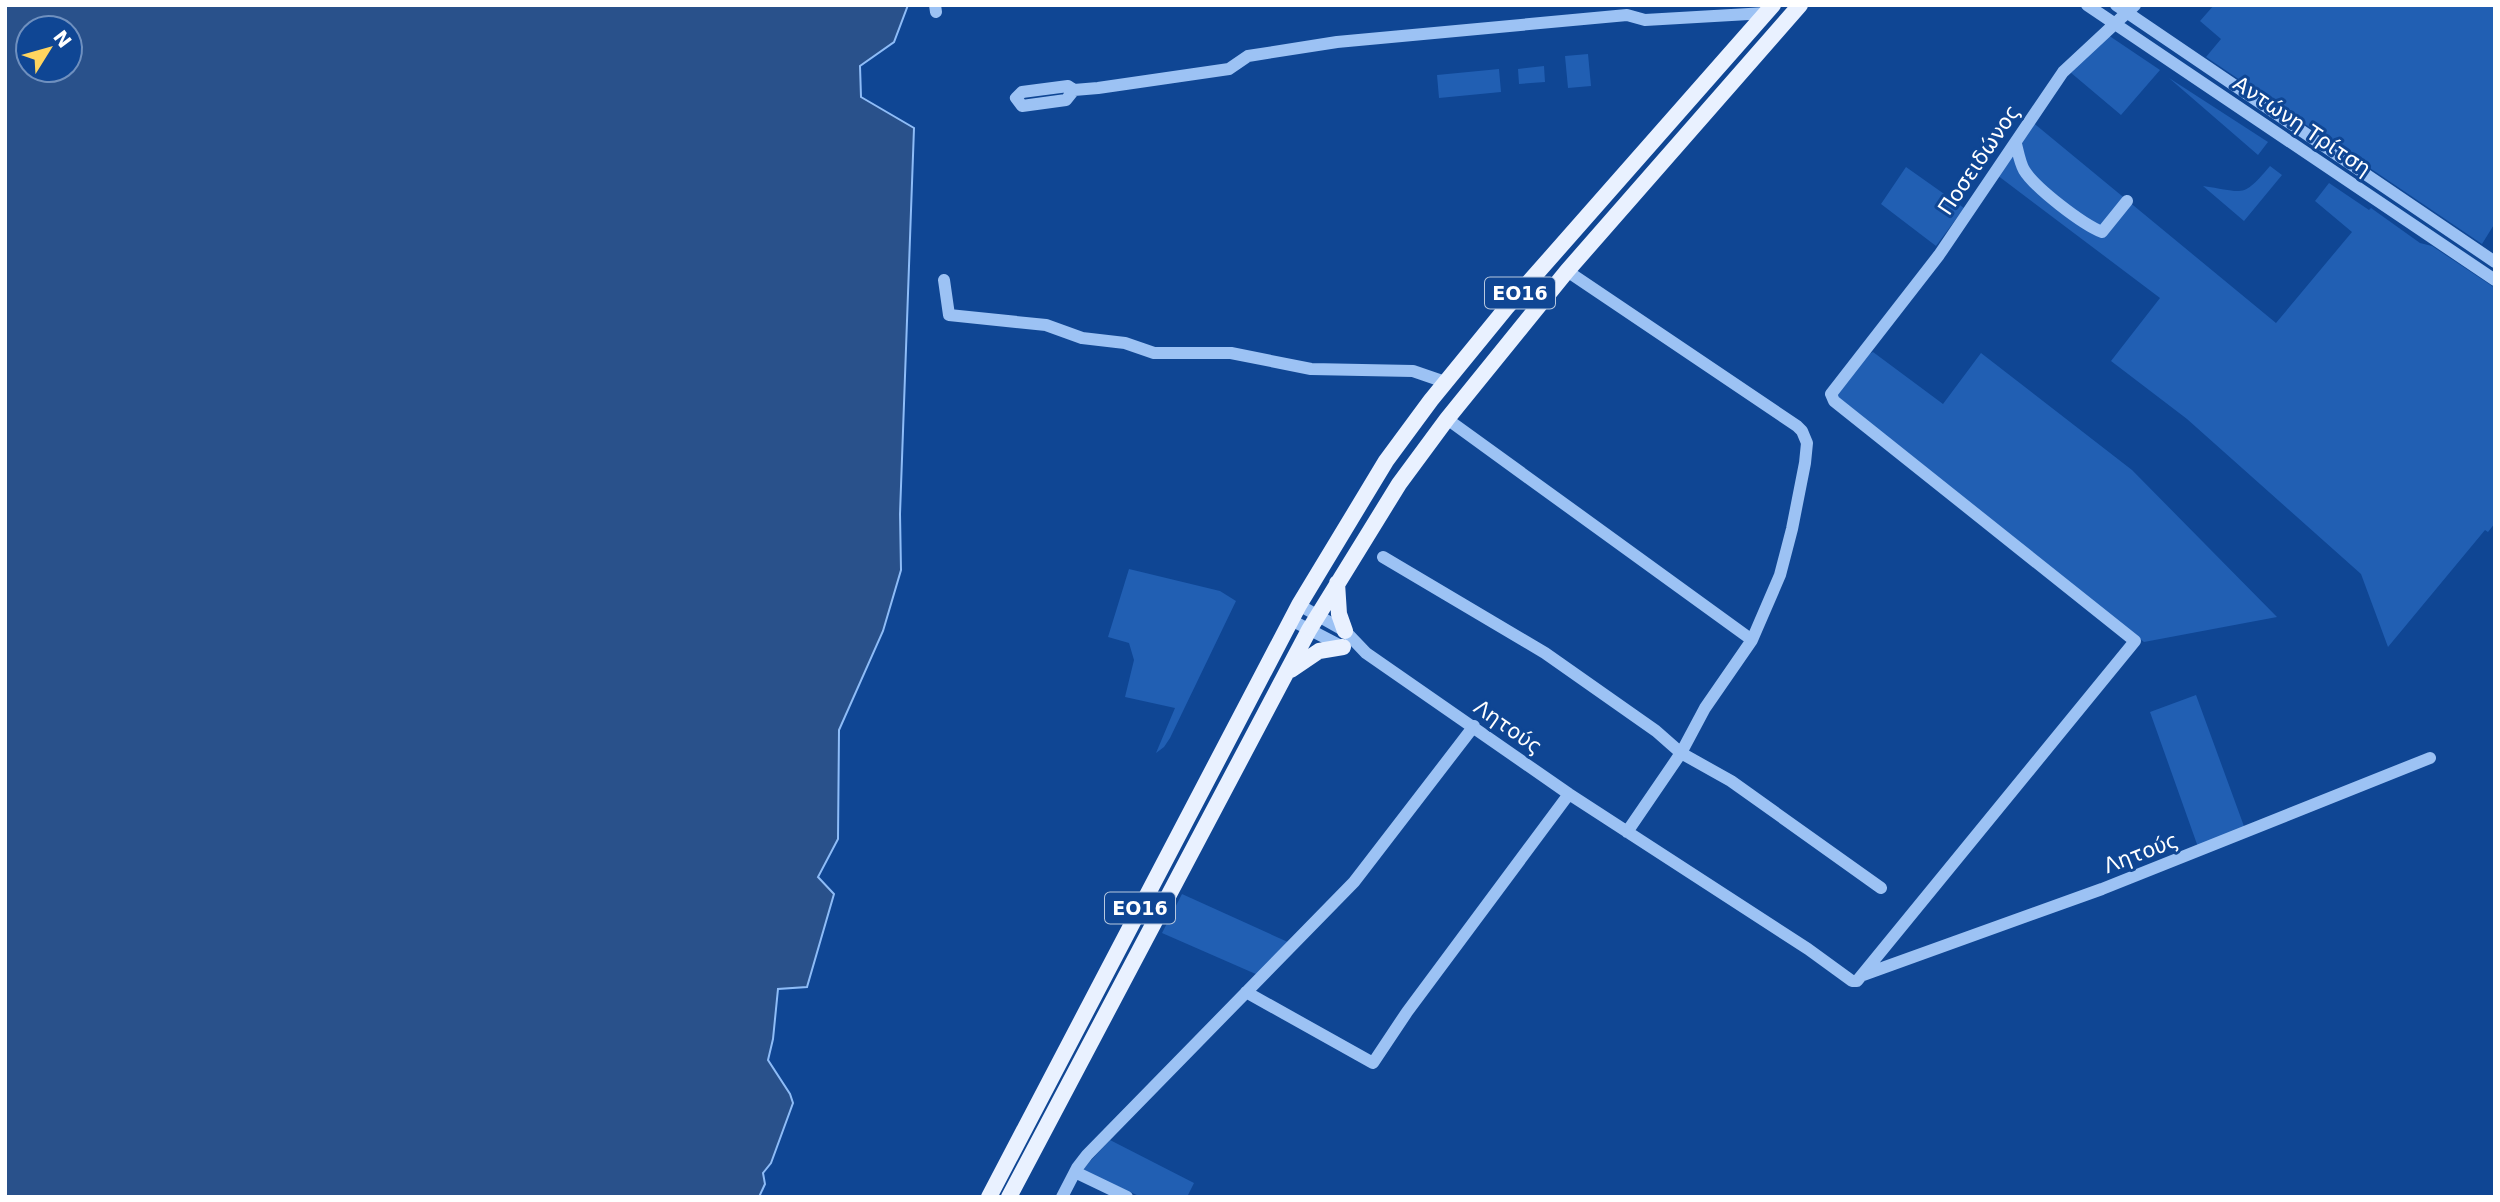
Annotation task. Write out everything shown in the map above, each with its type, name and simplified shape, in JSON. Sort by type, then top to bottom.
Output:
[{"type":"main road","name":"ΕΟ16","points":[[1009,1197],[1313,623],[1399,484],[1447,419],[1567,271],[1800,5]]},
{"type":"main road","name":"ΕΟ16","points":[[989,1197],[1298,605],[1386,461],[1445,382],[1585,217],[1770,9]]},
{"type":"main road","points":[[1286,673],[1319,651],[1344,639],[1337,583]]},
{"type":"street","name":"Αντώνη Τρίτση","points":[[2087,5],[2495,280]]},
{"type":"street","name":"Αντώνη Τρίτση","points":[[2116,5],[2132,9],[2495,262]]},
{"type":"street","points":[[1074,90],[1229,69],[1248,56],[1367,38],[1627,15],[1645,20],[1770,9]]},
{"type":"street","name":"Ποσειδώνος","points":[[1863,975],[2135,641],[1834,401],[1833,391],[1932,265],[2063,72],[2132,9]]},
{"type":"street","points":[[2016,144],[2025,170],[2040,187],[2087,226],[2102,232],[2127,201]]},
{"type":"street","points":[[1567,271],[1797,426],[1805,437],[1805,463],[1792,529],[1780,575],[1762,621],[1705,708],[1681,753],[1627,832]]},
{"type":"street","points":[[944,280],[948,316],[1046,325],[1082,338],[1125,343],[1154,353],[1231,353],[1311,369],[1413,371],[1445,382]]},
{"type":"street","points":[[1447,419],[1752,640]]},
{"type":"street","points":[[1383,557],[1545,653],[1656,731],[1681,753],[1731,782],[1881,888]]},
{"type":"street","name":"Λητούς","points":[[1298,605],[1313,623]]},
{"type":"street","name":"Λητούς","points":[[1291,620],[1313,623],[1366,653],[1569,794],[1808,949],[1852,981],[2102,889],[2430,758]]},
{"type":"street","points":[[1062,1197],[1087,1156],[1354,882],[1474,726]]},
{"type":"street","points":[[1245,992],[1373,1063],[1407,1012],[1569,794]]},
{"type":"street","points":[[1075,1172],[1127,1197]]},
{"type":"shaded area","points":[[5,5],[908,5],[894,42],[860,66],[861,97],[914,128],[900,514],[901,570],[883,631],[839,730],[838,839],[818,877],[834,894],[807,987],[778,989],[768,1060],[793,1103],[771,1163],[763,1173],[765,1184],[759,1197],[5,1197]]},
{"type":"shaded area","points":[[2214,5],[2495,5],[2495,223],[2482,244],[2206,57],[2221,39],[2200,21]]},
{"type":"shaded area","points":[[2108,35],[2160,70],[2121,115],[2070,72]]},
{"type":"shaded area","points":[[1588,54],[1591,86],[1568,88],[1565,56]]},
{"type":"shaded area","points":[[1544,66],[1545,82],[1519,84],[1518,69]]},
{"type":"shaded area","points":[[1499,69],[1501,92],[1439,98],[1437,75]]},
{"type":"shaded area","points":[[2169,78],[2268,142],[2258,155]]},
{"type":"shaded area","points":[[2031,121],[2276,323],[2352,232],[2315,201],[2329,183],[2495,288],[2495,523],[2488,532],[2485,530],[2388,647],[2361,574],[2187,419],[2111,361],[2160,298],[1997,175]]},
{"type":"shaded area","points":[[2270,166],[2282,175],[2244,221],[2203,186],[2242,191],[2254,184]]},
{"type":"shaded area","points":[[1906,167],[1964,208],[1936,246],[1881,204]]},
{"type":"shaded area","points":[[1873,352],[1943,404],[1981,353],[2132,470],[2277,617],[2144,642],[1828,394],[1859,359]]},
{"type":"shaded area","points":[[1129,569],[1220,591],[1236,601],[1170,738],[1156,753],[1175,708],[1125,697],[1134,660],[1129,643],[1108,637]]},
{"type":"shaded area","points":[[2196,695],[2245,829],[2198,847],[2150,712]]},
{"type":"shaded area","points":[[1182,894],[1290,943],[1258,975],[1162,933]]},
{"type":"shaded area","points":[[1110,1140],[1194,1183],[1187,1197],[1141,1197],[1082,1170]]}]
